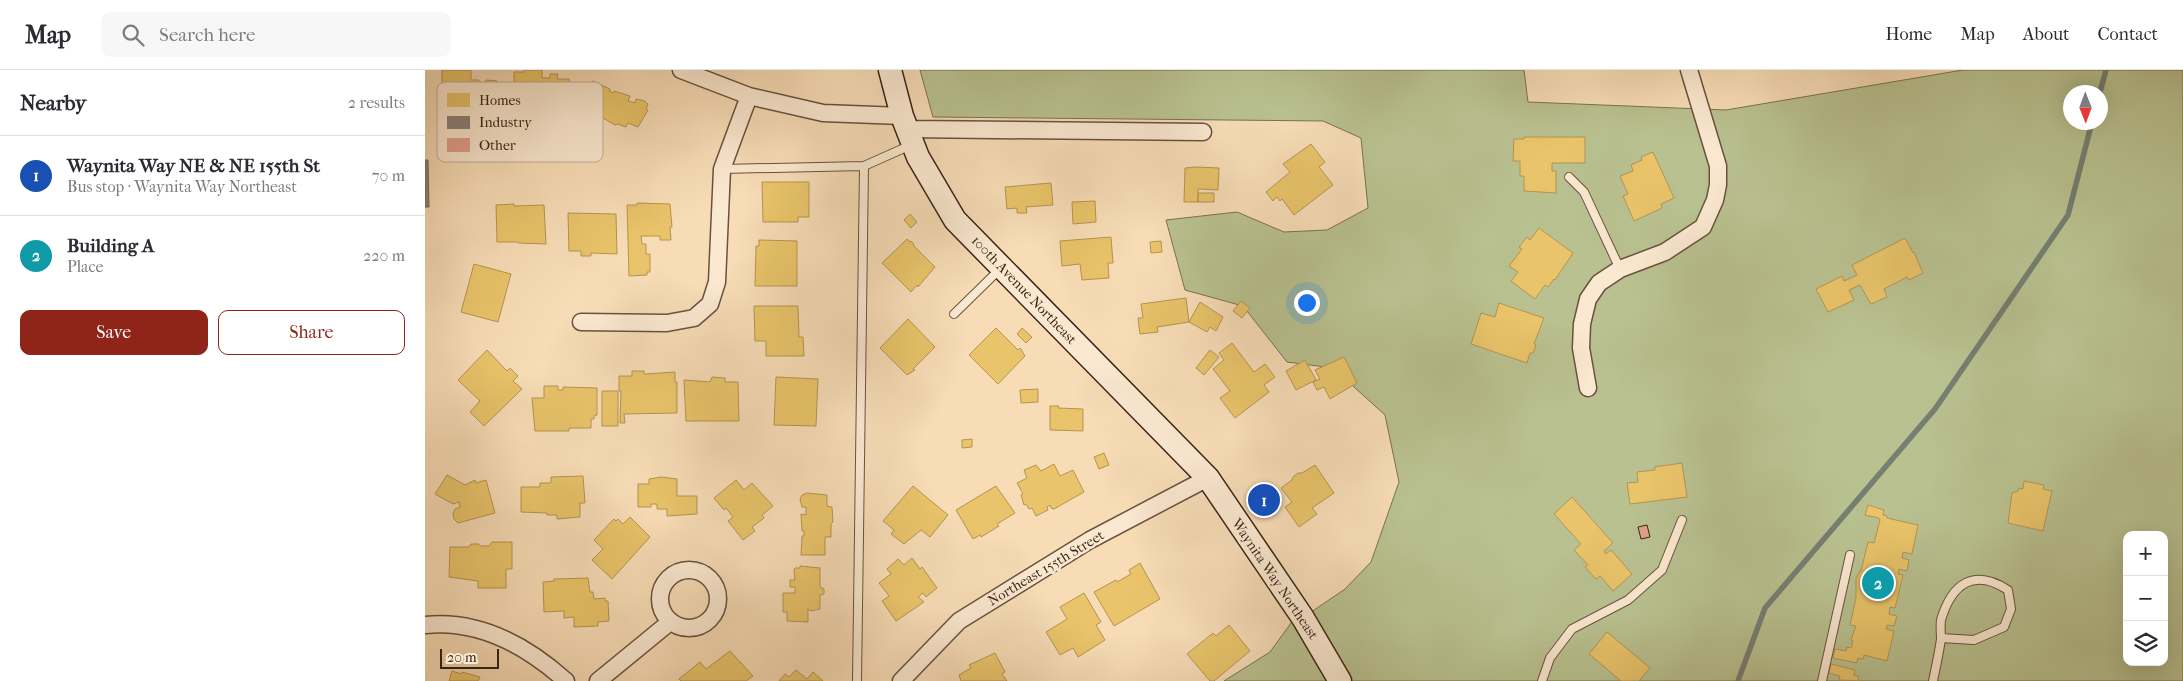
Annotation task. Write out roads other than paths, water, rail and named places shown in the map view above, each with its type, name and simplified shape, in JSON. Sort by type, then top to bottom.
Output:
[{"type":"main road","name":"100th Avenue Northeast","points":[[890,70],[907,130],[933,185],[955,220],[1208,478]]},
{"type":"main road","name":"Waynita Way Northeast","points":[[1208,478],[1303,618],[1340,681]]},
{"type":"street","points":[[1588,388],[1581,348],[1582,324],[1588,299],[1599,283],[1620,269],[1665,252],[1703,227],[1715,200],[1719,185],[1718,166],[1689,70]]},
{"type":"street","points":[[687,71],[749,96],[907,130],[1203,132]]},
{"type":"street","points":[[581,322],[667,323],[694,318],[709,304],[717,282],[722,169],[749,96]]},
{"type":"street","name":"Northeast 155th Street","points":[[902,681],[959,621],[1090,540],[1208,478]]},
{"type":"street","points":[[598,681],[670,622]]},
{"type":"street","points":[[425,625],[437,624],[471,628],[495,635],[543,661],[566,681]]},
{"type":"lane","points":[[722,169],[864,166],[907,130]]},
{"type":"lane","points":[[857,681],[864,166]]},
{"type":"lane","points":[[1569,177],[1583,192],[1620,269]]},
{"type":"lane","points":[[954,314],[1002,268]]},
{"type":"lane","points":[[1542,681],[1550,658],[1572,629],[1628,600],[1662,570],[1682,520]]},
{"type":"lane","points":[[1823,681],[1849,555]]},
{"type":"lane","points":[[1933,681],[1941,638],[1941,621],[1954,591],[1973,579],[1994,581],[2008,590],[2011,608],[2004,627],[1974,640],[1941,638]]},
{"type":"waterway","points":[[2102,85],[2106,70]]},
{"type":"waterway","points":[[1738,681],[1765,608],[1935,409],[2068,215],[2090,130]]},
{"type":"place","name":"Waynita Way NE & NE 155th St","points":[[1264,500]]},
{"type":"place","name":"Building A","points":[[1878,583]]}]
